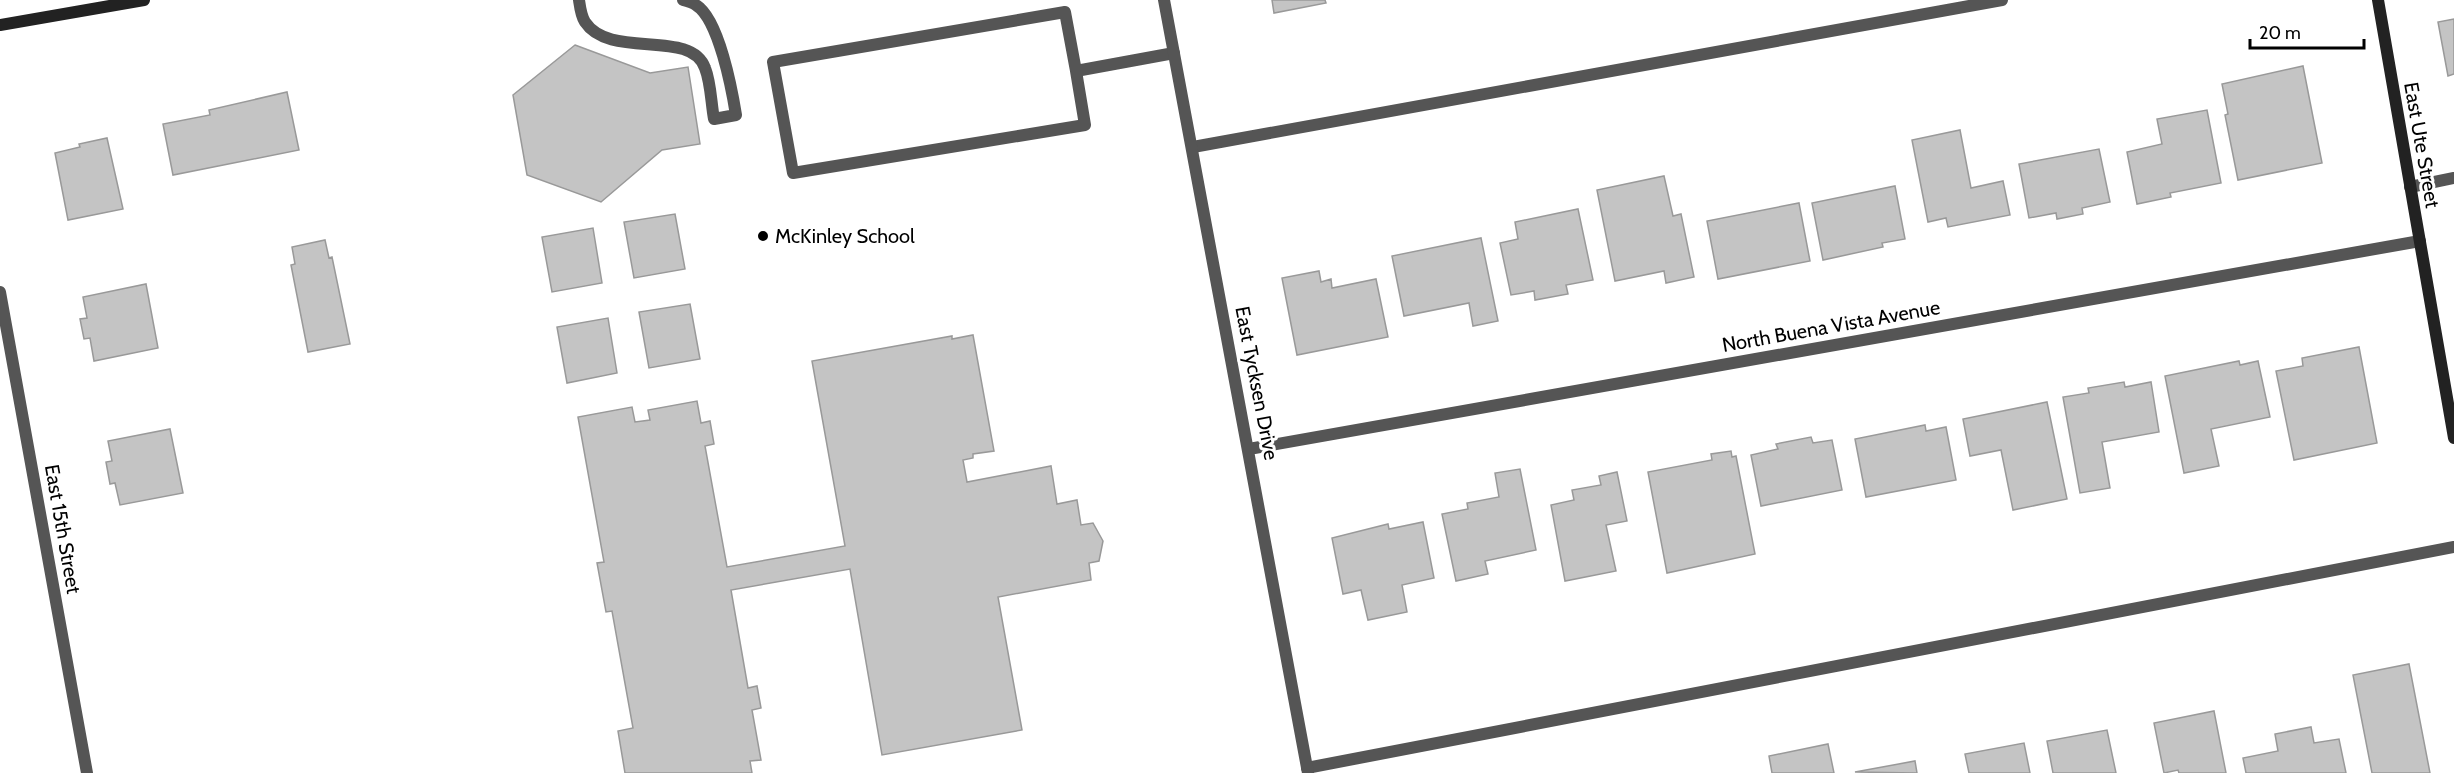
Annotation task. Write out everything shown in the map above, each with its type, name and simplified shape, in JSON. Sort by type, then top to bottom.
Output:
[{"type":"street","points":[[67,0],[69,14]]},
{"type":"street","points":[[0,25],[144,0]]},
{"type":"street","points":[[579,0],[584,21],[594,32],[615,41],[687,49],[705,66],[714,119],[736,115],[732,84],[711,25],[698,5],[683,0]]},
{"type":"street","name":"East Tycksen Drive","points":[[1164,0],[1307,771]]},
{"type":"street","points":[[1192,147],[2002,0]]},
{"type":"street","name":"East Ute Street","points":[[2378,0],[2454,438]]},
{"type":"street","points":[[1065,12],[1076,70],[1085,125],[793,173],[773,62],[1065,12]]},
{"type":"street","points":[[1076,70],[1174,52]]},
{"type":"street","points":[[2410,187],[2454,178]]},
{"type":"street","name":"North Buena Vista Avenue","points":[[1249,450],[2420,241]]},
{"type":"street","name":"East 15th Street","points":[[0,292],[87,773]]},
{"type":"street","points":[[1307,771],[2454,547]]},
{"type":"building","points":[[1272,0],[1325,0],[1326,3],[1274,13]]},
{"type":"building","points":[[2454,19],[2454,74],[2448,76],[2438,22]]},
{"type":"building","points":[[575,45],[650,73],[688,67],[700,144],[662,150],[601,202],[527,175],[513,95]]},
{"type":"building","points":[[2303,66],[2322,163],[2238,180],[2225,115],[2228,114],[2222,84]]},
{"type":"building","points":[[287,92],[299,150],[173,175],[163,124],[210,115],[209,110]]},
{"type":"building","points":[[2207,110],[2221,183],[2170,193],[2171,197],[2137,204],[2127,152],[2162,144],[2157,119]]},
{"type":"building","points":[[1960,130],[1971,188],[2003,181],[2010,215],[1948,227],[1946,218],[1928,222],[1912,140]]},
{"type":"building","points":[[107,138],[123,209],[68,220],[55,153],[80,147],[79,144]]},
{"type":"building","points":[[2099,149],[2110,202],[2082,208],[2083,214],[2057,219],[2056,213],[2029,218],[2019,164]]},
{"type":"building","points":[[1664,176],[1673,216],[1681,214],[1694,277],[1666,283],[1664,271],[1615,281],[1597,190]]},
{"type":"building","points":[[1895,186],[1905,239],[1882,243],[1883,247],[1823,260],[1812,203]]},
{"type":"building","points":[[1799,203],[1810,261],[1718,279],[1707,221]]},
{"type":"building","points":[[1578,209],[1593,280],[1566,285],[1568,294],[1535,300],[1534,291],[1511,295],[1500,243],[1518,239],[1515,222]]},
{"type":"building","points":[[675,214],[685,269],[634,278],[624,222]]},
{"type":"building","points":[[593,228],[602,283],[552,292],[542,237]]},
{"type":"building","points":[[1481,238],[1498,321],[1473,326],[1469,303],[1404,316],[1392,256]]},
{"type":"building","points":[[325,240],[329,258],[332,257],[350,344],[308,352],[291,265],[295,264],[292,247]]},
{"type":"building","points":[[1319,271],[1321,282],[1331,279],[1332,288],[1376,279],[1388,337],[1297,355],[1282,278]]},
{"type":"building","points":[[146,284],[158,348],[94,361],[90,338],[84,339],[80,319],[87,318],[83,297]]},
{"type":"building","points":[[690,304],[700,359],[649,368],[639,312]]},
{"type":"building","points":[[608,318],[617,373],[567,383],[557,327]]},
{"type":"building","points":[[973,335],[994,451],[973,454],[973,458],[963,460],[967,482],[1051,466],[1057,504],[1077,500],[1081,525],[1093,523],[1103,541],[1099,561],[1089,563],[1091,580],[998,597],[1022,730],[882,755],[850,569],[731,590],[748,688],[757,686],[761,708],[752,710],[761,760],[750,761],[752,773],[625,773],[618,731],[633,728],[612,611],[606,612],[597,563],[604,562],[578,417],[632,407],[635,422],[650,420],[648,410],[697,401],[701,423],[710,421],[714,444],[705,446],[727,567],[845,546],[812,361],[952,336],[952,339]]},
{"type":"building","points":[[2359,347],[2377,443],[2294,460],[2276,371],[2303,366],[2302,358]]},
{"type":"building","points":[[2239,361],[2240,365],[2258,361],[2270,417],[2211,429],[2219,466],[2184,473],[2165,376]]},
{"type":"building","points":[[2124,382],[2125,387],[2151,382],[2159,432],[2102,442],[2110,488],[2080,493],[2063,397],[2089,393],[2088,388]]},
{"type":"building","points":[[2047,402],[2067,499],[2013,510],[2001,450],[1970,456],[1963,419]]},
{"type":"building","points":[[1925,425],[1926,431],[1946,427],[1956,480],[1866,497],[1855,439]]},
{"type":"building","points":[[170,429],[183,493],[120,505],[115,483],[110,484],[106,462],[112,461],[108,441]]},
{"type":"building","points":[[1811,437],[1813,443],[1832,440],[1842,490],[1761,506],[1751,455],[1778,449],[1776,444]]},
{"type":"building","points":[[1731,451],[1732,457],[1736,456],[1755,554],[1667,573],[1648,472],[1712,460],[1711,454]]},
{"type":"building","points":[[1520,469],[1536,550],[1485,561],[1488,574],[1456,581],[1442,514],[1468,509],[1467,503],[1499,497],[1495,473]]},
{"type":"building","points":[[1617,472],[1627,521],[1606,525],[1616,571],[1565,581],[1551,505],[1574,500],[1572,490],[1601,485],[1599,476]]},
{"type":"building","points":[[1423,522],[1434,578],[1402,585],[1407,612],[1368,620],[1361,590],[1343,594],[1332,538],[1388,524],[1389,529]]},
{"type":"building","points":[[2409,664],[2430,773],[2372,773],[2353,675]]},
{"type":"building","points":[[2214,711],[2226,773],[2179,773],[2178,770],[2164,773],[2154,723]]},
{"type":"building","points":[[2311,727],[2314,743],[2339,739],[2346,773],[2246,773],[2243,758],[2278,751],[2275,734]]},
{"type":"building","points":[[2107,730],[2116,773],[2053,773],[2047,741]]},
{"type":"building","points":[[2024,743],[2030,773],[1969,773],[1965,754]]},
{"type":"building","points":[[1828,744],[1834,773],[1772,773],[1769,756]]},
{"type":"building","points":[[1915,761],[1917,773],[1855,772]]},
{"type":"place","name":"McKinley School","points":[[763,236]]}]
